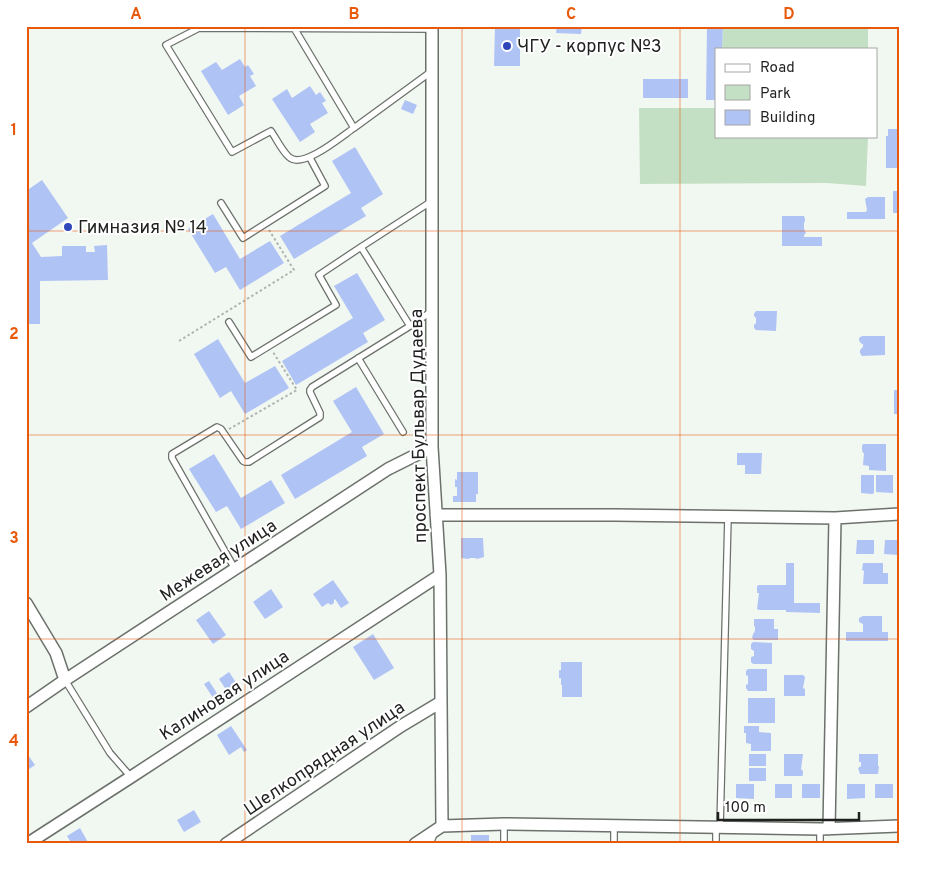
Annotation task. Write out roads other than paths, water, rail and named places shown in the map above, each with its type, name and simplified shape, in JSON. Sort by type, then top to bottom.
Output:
[{"type":"street","name":"проспект Бульвар Дудаева","points":[[432,27],[432,448],[440,575],[441,702],[439,828]]},
{"type":"street","name":"Межевая улица","points":[[26,707],[388,469],[432,448]]},
{"type":"street","points":[[436,515],[835,518],[899,514]]},
{"type":"street","points":[[825,829],[835,518]]},
{"type":"street","name":"Калиновая улица","points":[[27,844],[440,575]]},
{"type":"street","points":[[26,603],[56,653],[65,680]]},
{"type":"street","name":"Шелкопрядная улица","points":[[226,844],[401,726],[441,702]]},
{"type":"street","points":[[415,844],[439,828],[504,824],[825,829],[899,826]]},
{"type":"lane","points":[[432,27],[199,28],[166,46],[232,152],[271,131],[289,158],[296,161],[310,158],[432,71]]},
{"type":"lane","points":[[294,28],[354,128]]},
{"type":"lane","points":[[221,203],[243,238],[325,186],[310,158]]},
{"type":"lane","points":[[229,322],[251,357],[336,305],[319,275],[432,201]]},
{"type":"lane","points":[[360,247],[410,326]]},
{"type":"lane","points":[[235,569],[171,456],[173,453],[216,428],[220,428],[243,461],[249,462],[319,419],[321,415],[310,392],[310,388],[432,311]]},
{"type":"lane","points":[[358,358],[403,432]]},
{"type":"lane","points":[[716,844],[728,517]]},
{"type":"lane","points":[[65,680],[110,753],[131,777]]},
{"type":"lane","points":[[504,824],[504,844]]},
{"type":"lane","points":[[614,826],[614,844]]},
{"type":"lane","points":[[430,844],[439,828]]},
{"type":"lane","points":[[820,844],[825,829]]},
{"type":"place","name":"ЧГУ - корпус №3","points":[[507,46]]},
{"type":"place","name":"Гимназия № 14","points":[[68,227]]}]
